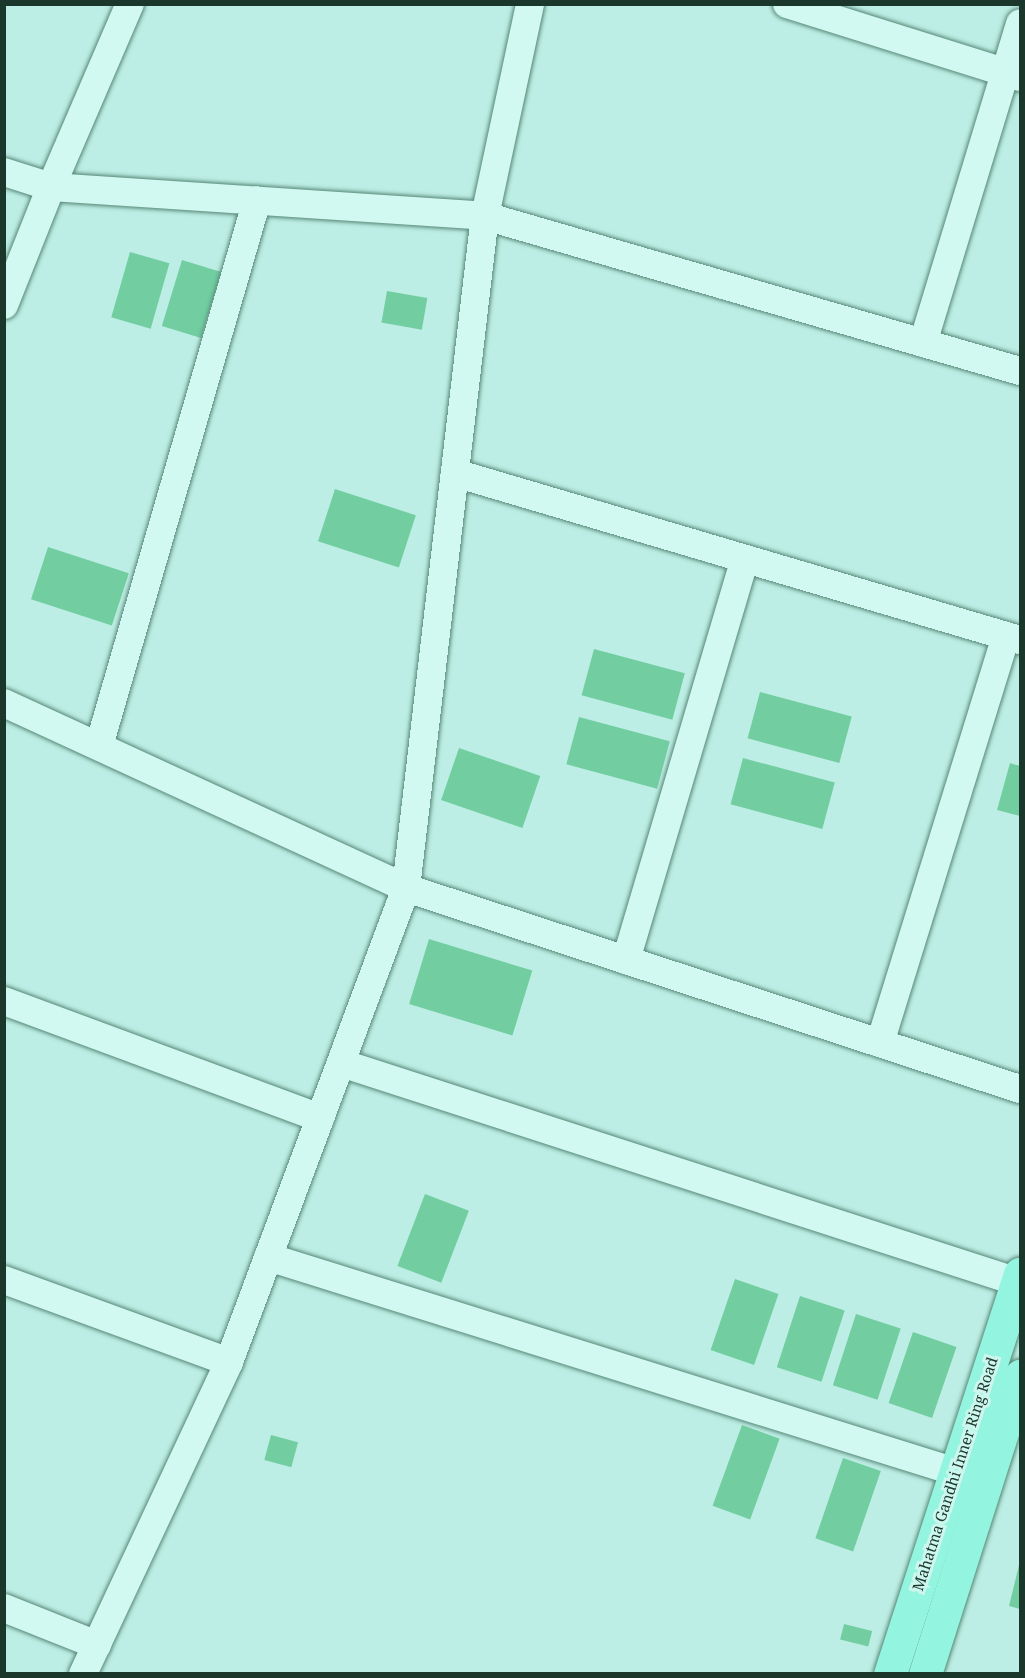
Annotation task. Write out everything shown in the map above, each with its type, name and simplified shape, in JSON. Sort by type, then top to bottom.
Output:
[{"type":"main road","name":"Mahatma Gandhi Inner Ring Road","points":[[890,1674],[1019,1278]]},
{"type":"main road","name":"Mahatma Gandhi Inner Ring Road","points":[[925,1674],[1020,1376]]},
{"type":"street","points":[[4,304],[51,187],[130,4]]},
{"type":"street","points":[[83,1674],[229,1362],[406,888],[485,216],[530,4]]},
{"type":"street","points":[[787,4],[1013,75]]},
{"type":"street","points":[[923,344],[1013,75],[1020,23]]},
{"type":"street","points":[[4,172],[51,187],[485,216],[1020,371]]},
{"type":"street","points":[[99,746],[257,200]]},
{"type":"street","points":[[455,473],[1013,638],[880,1043]]},
{"type":"street","points":[[626,960],[745,559]]},
{"type":"street","points":[[4,703],[406,888],[1020,1089]]},
{"type":"street","points":[[4,1002],[321,1118]]},
{"type":"street","points":[[341,1063],[1019,1278]]},
{"type":"street","points":[[268,1257],[956,1472]]},
{"type":"street","points":[[4,1280],[229,1362]]},
{"type":"street","points":[[4,1608],[97,1645]]},
{"type":"building","points":[[130,252],[169,263],[151,329],[111,317]]},
{"type":"building","points":[[182,260],[221,272],[201,338],[162,326]]},
{"type":"building","points":[[387,291],[427,298],[422,330],[381,323]]},
{"type":"building","points":[[335,489],[416,515],[399,568],[318,541]]},
{"type":"building","points":[[48,547],[129,573],[112,626],[31,599]]},
{"type":"building","points":[[594,649],[685,673],[672,720],[582,695]]},
{"type":"building","points":[[760,692],[852,717],[839,763],[748,738]]},
{"type":"building","points":[[579,717],[670,741],[657,789],[566,764]]},
{"type":"building","points":[[459,748],[540,776],[522,828],[441,800]]},
{"type":"building","points":[[743,758],[835,783],[822,829],[731,804]]},
{"type":"building","points":[[1010,763],[1020,766],[1020,816],[997,810]]},
{"type":"building","points":[[429,939],[532,971],[512,1036],[409,1004]]},
{"type":"building","points":[[425,1194],[469,1211],[441,1283],[397,1266]]},
{"type":"building","points":[[735,1279],[778,1294],[754,1365],[711,1350]]},
{"type":"building","points":[[800,1296],[845,1311],[822,1382],[777,1367]]},
{"type":"building","points":[[856,1314],[901,1329],[878,1400],[833,1385]]},
{"type":"building","points":[[913,1332],[956,1347],[932,1418],[889,1403]]},
{"type":"building","points":[[742,1425],[780,1439],[750,1519],[713,1506]]},
{"type":"building","points":[[271,1435],[298,1442],[291,1467],[264,1460]]},
{"type":"building","points":[[843,1458],[881,1471],[853,1551],[815,1538]]},
{"type":"building","points":[[1020,1561],[1020,1609],[1009,1606]]},
{"type":"building","points":[[844,1624],[872,1631],[868,1647],[840,1640]]}]
